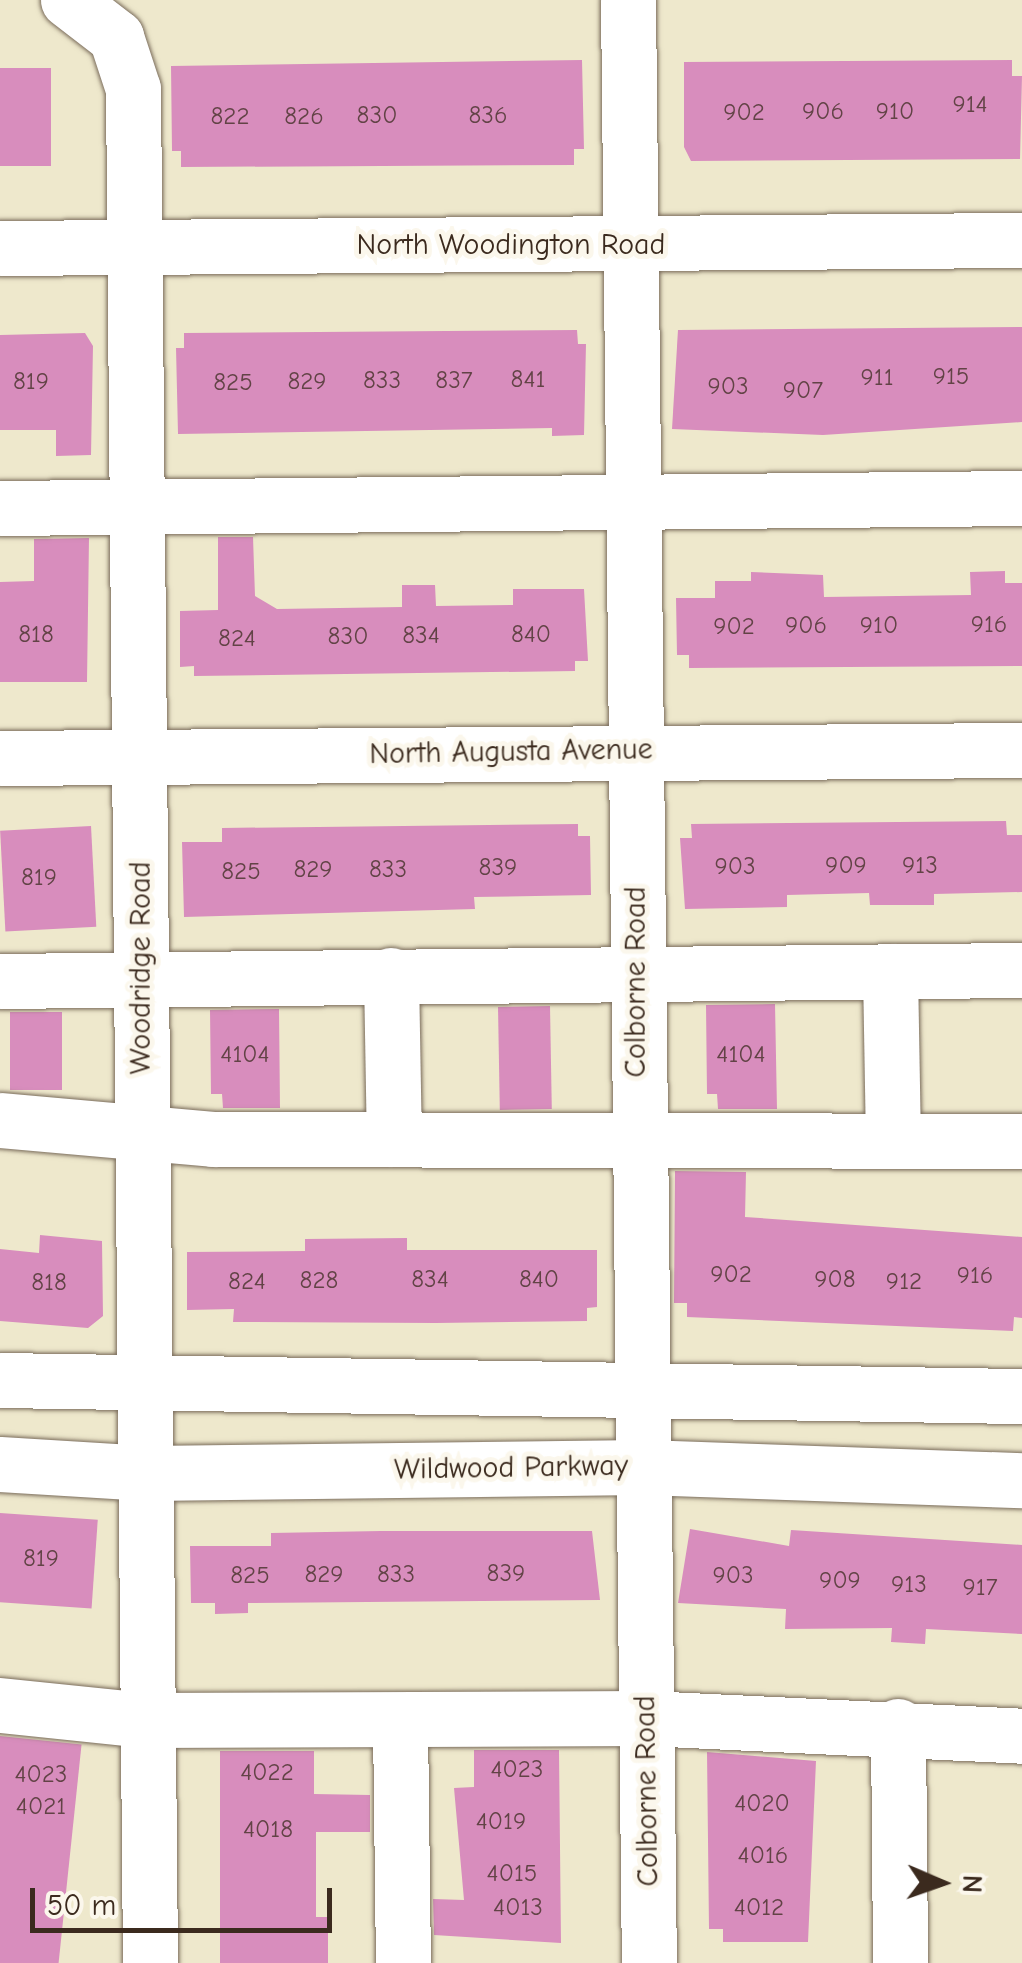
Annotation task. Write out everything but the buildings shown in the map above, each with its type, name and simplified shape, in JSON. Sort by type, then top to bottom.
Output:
[{"type":"street","name":"Woodridge Road","points":[[68,0],[116,37],[128,60],[136,247],[150,1963]]},
{"type":"street","name":"Colborne Road","points":[[628,0],[635,502],[636,1136],[649,1963]]},
{"type":"street","name":"North Woodington Road","points":[[0,248],[1022,240]]},
{"type":"street","points":[[0,508],[1022,498]]},
{"type":"street","name":"North Augusta Avenue","points":[[0,758],[636,749],[1022,750]]},
{"type":"street","points":[[890,970],[893,1137]]},
{"type":"street","points":[[0,981],[635,971],[1022,970]]},
{"type":"street","points":[[391,975],[394,1139]]},
{"type":"street","points":[[0,1120],[142,1131],[394,1139],[893,1137],[1022,1142]]},
{"type":"street","points":[[0,1380],[146,1386],[642,1384],[1022,1396]]},
{"type":"street","name":"Wildwood Parkway","points":[[0,1464],[147,1473],[643,1467],[1022,1480]]},
{"type":"street","points":[[0,1705],[146,1720],[646,1718],[898,1726],[1022,1736]]},
{"type":"street","points":[[400,1721],[403,1963]]},
{"type":"street","points":[[898,1726],[900,1963]]}]
